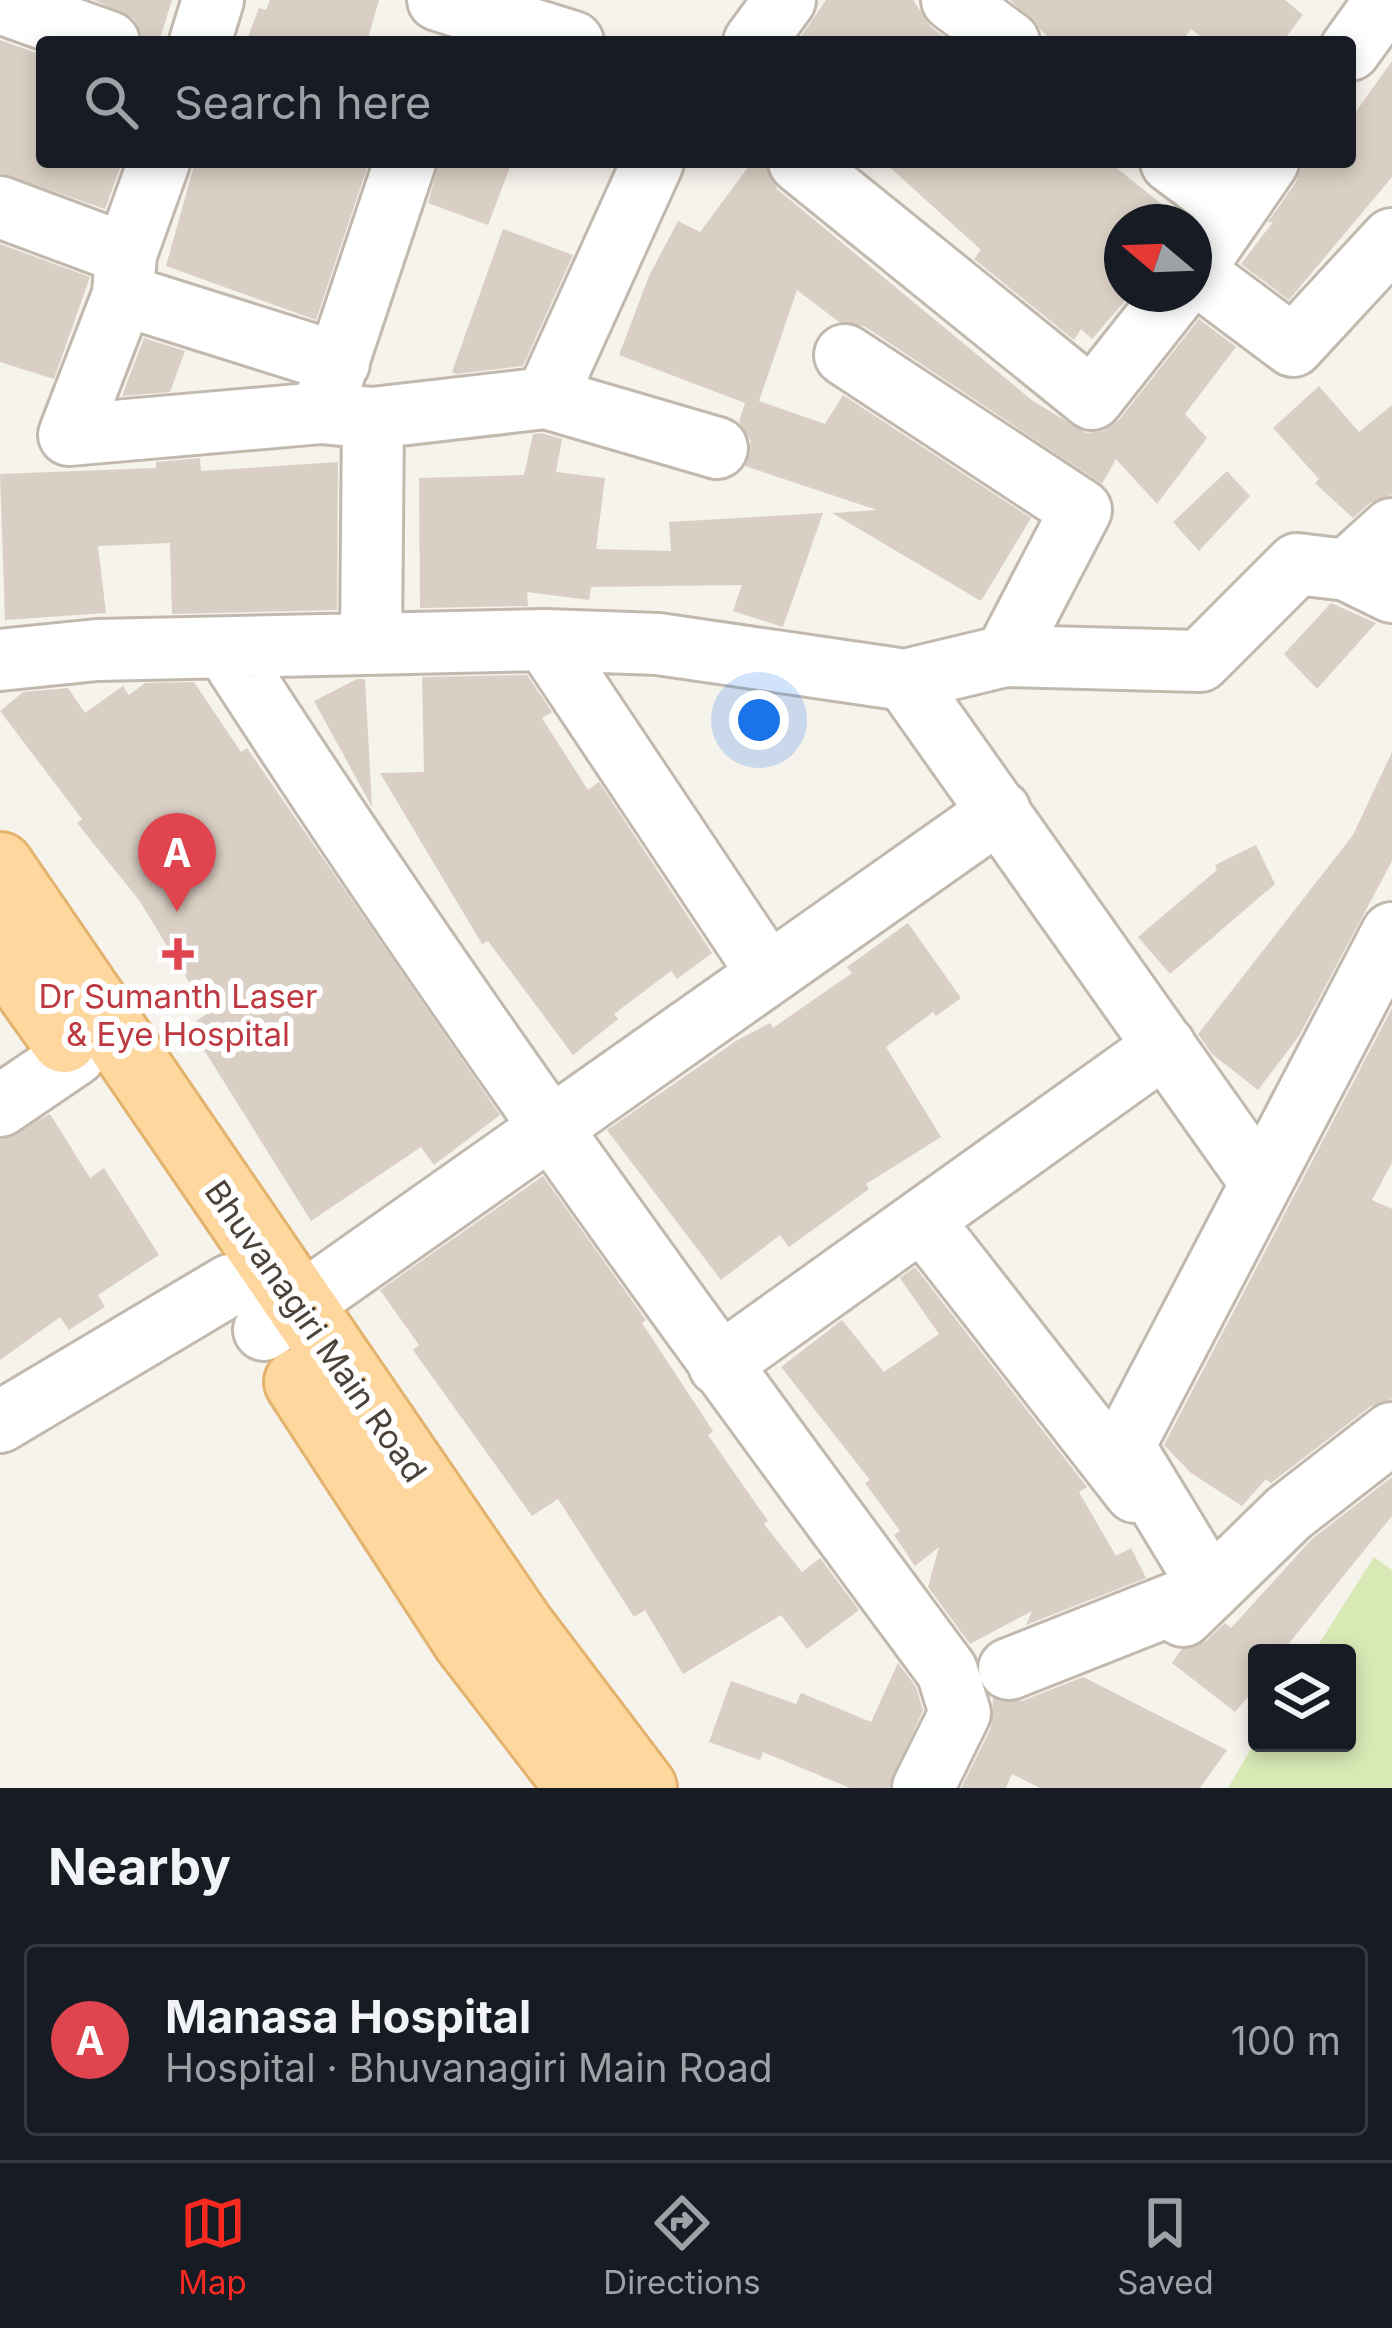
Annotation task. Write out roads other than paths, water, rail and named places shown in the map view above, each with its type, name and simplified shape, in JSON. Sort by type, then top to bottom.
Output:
[{"type":"main road","name":"Bhuvanagiri Main Road","points":[[0,866],[466,1640],[580,1788]]},
{"type":"main road","name":"Bhuvanagiri Main Road","points":[[0,950],[264,1306],[521,1627],[643,1788]]},
{"type":"street","points":[[202,36],[213,0]]},
{"type":"street","points":[[758,36],[785,0]]},
{"type":"street","points":[[952,0],[1001,36]]},
{"type":"street","points":[[1356,42],[1386,0]]},
{"type":"street","points":[[0,3],[92,36]]},
{"type":"street","points":[[449,12],[548,36]]},
{"type":"street","points":[[157,168],[69,435],[344,398],[546,398],[717,448]]},
{"type":"street","points":[[371,642],[344,398],[403,168]]},
{"type":"street","points":[[546,398],[650,168]]},
{"type":"street","points":[[806,168],[1092,399],[1161,312]]},
{"type":"street","points":[[1192,168],[1251,185],[1212,244]]},
{"type":"street","points":[[0,206],[344,398]]},
{"type":"street","points":[[1212,285],[1293,346],[1392,239]]},
{"type":"street","points":[[845,355],[1081,510],[1005,656]]},
{"type":"street","points":[[0,660],[97,650],[545,640],[658,644],[905,680],[1005,656],[1200,661],[1297,564],[1369,581],[1392,529]]},
{"type":"street","points":[[545,640],[766,972]]},
{"type":"street","points":[[226,649],[548,1126],[947,1671],[959,1713]]},
{"type":"street","points":[[905,680],[1261,1183]]},
{"type":"street","points":[[0,1422],[264,1306],[548,1126],[1000,811]]},
{"type":"street","points":[[1203,1599],[1124,1446],[1392,934]]},
{"type":"street","points":[[719,1364],[1165,1046]]},
{"type":"street","points":[[0,1106],[75,1054]]},
{"type":"street","points":[[922,1220],[1203,1599]]},
{"type":"street","points":[[923,1788],[959,1713],[1010,1669],[1122,1655],[1203,1599],[1289,1513],[1392,1433]]},
{"type":"place","name":"Manasa Hospital","points":[[177,912]]},
{"type":"place","name":"Dr Sumanth Laser & Eye Hospital","points":[[178,954]]}]
